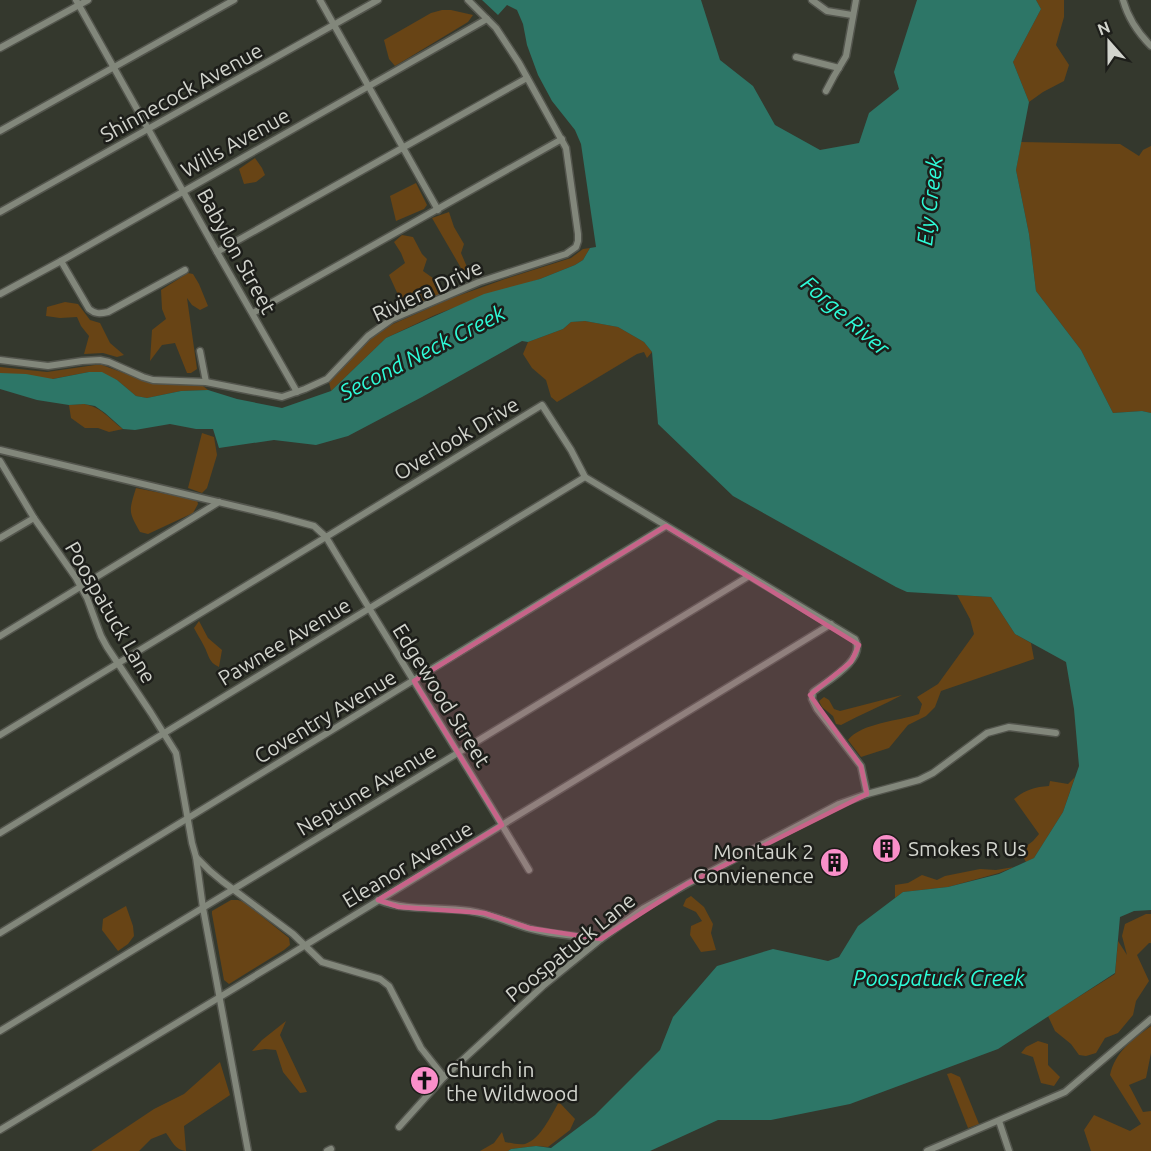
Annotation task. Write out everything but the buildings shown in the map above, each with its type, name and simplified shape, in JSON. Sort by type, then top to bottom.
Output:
[{"type":"street","points":[[0,48],[78,2],[88,0]]},
{"type":"street","points":[[0,131],[234,0]]},
{"type":"street","points":[[320,0],[438,210]]},
{"type":"street","name":"Shinnecock Avenue","points":[[0,212],[378,0]]},
{"type":"street","name":"Riviera Drive","points":[[0,360],[48,366],[100,360],[153,380],[206,382],[282,397],[327,378],[368,336],[392,320],[479,282],[557,258],[576,247],[578,234],[566,148],[519,63],[496,28],[468,0]]},
{"type":"street","points":[[812,0],[827,11],[852,15]]},
{"type":"street","points":[[826,91],[846,56],[856,0]]},
{"type":"street","points":[[1123,0],[1130,20],[1151,46]]},
{"type":"street","name":"Babylon Street","points":[[78,2],[297,392]]},
{"type":"street","name":"Wills Avenue","points":[[0,294],[487,19]]},
{"type":"street","points":[[796,57],[838,68]]},
{"type":"street","points":[[217,252],[527,78]]},
{"type":"street","points":[[253,314],[562,139]]},
{"type":"street","points":[[61,261],[89,309],[101,314],[185,270]]},
{"type":"street","points":[[200,351],[206,382]]},
{"type":"street","name":"Overlook Drive","points":[[326,537],[542,405],[561,433],[585,477]]},
{"type":"street","points":[[0,450],[314,526],[326,537],[0,735]]},
{"type":"street","name":"Poospatuck Lane","points":[[0,461],[34,518],[87,598],[101,636],[117,664],[176,753],[248,1151]]},
{"type":"street","points":[[585,477],[855,639],[858,651],[851,663],[813,692],[812,699],[817,709],[861,766],[867,794]]},
{"type":"street","name":"Pawnee Avenue","points":[[0,833],[585,477]]},
{"type":"street","points":[[0,636],[219,502]]},
{"type":"street","points":[[0,538],[34,518]]},
{"type":"street","name":"Coventry Avenue","points":[[0,933],[666,526]]},
{"type":"street","name":"Edgewood Street","points":[[326,537],[529,870]]},
{"type":"street","name":"Neptune Avenue","points":[[0,1031],[749,576]]},
{"type":"street","name":"Eleanor Avenue","points":[[0,1130],[831,624]]},
{"type":"street","name":"Poospatuck Lane","points":[[399,1127],[444,1077],[544,985],[644,908],[829,809],[867,794],[919,780],[933,773],[987,734],[1010,727],[1056,733]]},
{"type":"street","points":[[196,857],[210,871],[293,934],[322,962],[380,979],[389,986],[421,1048],[444,1077]]},
{"type":"street","points":[[378,900],[399,907],[458,909],[484,913],[529,928],[601,939]]},
{"type":"street","points":[[927,1151],[1065,1092],[1151,1019]]},
{"type":"street","points":[[999,1121],[1008,1151]]},
{"type":"highlighted area","points":[[666,526],[859,645],[851,662],[810,695],[861,766],[867,794],[687,884],[601,939],[529,928],[484,913],[399,907],[378,900],[502,825],[414,681]]},
{"type":"shaded area","points":[[1036,0],[1064,0],[1064,17],[1056,45],[1069,65],[1064,81],[1029,102],[1013,62],[1041,9]]},
{"type":"shaded area","points":[[442,10],[473,15],[468,22],[395,66],[389,59],[384,40],[431,13]]},
{"type":"shaded area","points":[[1021,142],[1120,144],[1139,156],[1143,150],[1151,146],[1151,413],[1142,411],[1113,413],[1081,350],[1036,291],[1029,234],[1016,170]]},
{"type":"shaded area","points":[[255,158],[265,175],[256,182],[244,184],[239,169]]},
{"type":"shaded area","points":[[416,183],[427,205],[424,209],[396,221],[390,196]]},
{"type":"shaded area","points":[[449,212],[454,227],[464,244],[461,253],[470,274],[461,268],[432,218]]},
{"type":"shaded area","points":[[402,235],[413,237],[427,259],[423,271],[437,281],[442,294],[405,310],[389,275],[405,263],[394,242]]},
{"type":"shaded area","points":[[590,248],[583,260],[575,265],[435,315],[386,338],[331,391],[329,382],[371,338],[393,324],[452,298],[571,258],[583,249]]},
{"type":"shaded area","points":[[188,273],[193,274],[208,306],[200,310],[187,298],[197,369],[191,373],[187,373],[175,343],[162,345],[150,361],[152,330],[166,319],[162,309],[161,290]]},
{"type":"shaded area","points":[[65,302],[78,304],[90,320],[100,323],[110,343],[124,355],[117,357],[103,353],[84,354],[89,336],[77,317],[46,316],[47,307]]},
{"type":"shaded area","points":[[585,321],[618,327],[644,342],[652,352],[647,358],[644,352],[637,354],[557,402],[551,397],[546,380],[532,368],[523,354],[528,342],[563,329],[571,322]]},
{"type":"shaded area","points":[[102,365],[151,383],[203,386],[208,390],[181,391],[147,398],[136,396],[117,380],[89,372],[0,389],[0,367],[47,372]]},
{"type":"shaded area","points":[[84,404],[101,411],[123,429],[109,432],[98,428],[85,428],[71,418],[69,405]]},
{"type":"shaded area","points":[[202,433],[214,437],[217,455],[207,488],[202,493],[188,488]]},
{"type":"shaded area","points":[[136,488],[197,500],[198,504],[193,513],[148,534],[140,532],[131,511]]},
{"type":"shaded area","points":[[957,595],[991,597],[1015,634],[1031,643],[1034,659],[941,691],[935,707],[926,716],[908,725],[889,748],[861,757],[848,740],[854,734],[871,726],[919,714],[922,704],[917,697],[938,684],[974,634],[970,619]]},
{"type":"shaded area","points":[[199,621],[208,638],[222,650],[219,667],[211,661],[194,628]]},
{"type":"shaded area","points":[[902,695],[841,725],[836,724],[833,716],[822,707],[819,701],[824,697],[829,700],[834,709],[840,711]]},
{"type":"shaded area","points":[[1075,777],[1063,812],[1034,858],[1026,862],[1020,851],[1039,834],[1014,799],[1030,789],[1049,786],[1050,781],[1068,784]]},
{"type":"shaded area","points":[[1014,867],[948,887],[903,892],[895,898],[895,885],[908,883],[922,875],[937,880],[945,876],[980,869],[996,870]]},
{"type":"shaded area","points":[[691,896],[704,907],[713,924],[711,933],[716,950],[701,952],[690,935],[691,926],[702,921],[696,912],[683,906],[686,899]]},
{"type":"shaded area","points":[[231,900],[244,902],[289,938],[290,945],[229,984],[224,980],[212,911]]},
{"type":"shaded area","points":[[126,906],[134,936],[118,951],[102,930],[103,919]]},
{"type":"shaded area","points":[[1151,914],[1151,943],[1137,955],[1149,981],[1136,1001],[1133,1015],[1118,1033],[1105,1038],[1096,1053],[1086,1056],[1079,1055],[1071,1044],[1055,1031],[1048,1016],[1115,974],[1118,941],[1127,955],[1122,936],[1125,924]]},
{"type":"shaded area","points":[[286,1021],[280,1035],[307,1092],[300,1093],[283,1072],[276,1050],[252,1051]]},
{"type":"shaded area","points":[[1151,1026],[1151,1053],[1146,1078],[1129,1085],[1143,1112],[1151,1111],[1151,1151],[1091,1151],[1084,1130],[1094,1115],[1130,1131],[1141,1124],[1110,1075],[1120,1053],[1131,1041]]},
{"type":"shaded area","points":[[1038,1041],[1048,1044],[1048,1065],[1060,1077],[1054,1086],[1041,1083],[1033,1057],[1021,1053],[1026,1047]]},
{"type":"shaded area","points":[[220,1062],[230,1095],[184,1126],[186,1151],[176,1147],[166,1133],[151,1139],[139,1151],[91,1151],[154,1109],[184,1094]]},
{"type":"shaded area","points":[[951,1073],[960,1077],[979,1124],[968,1128],[947,1074]]},
{"type":"shaded area","points":[[559,1102],[575,1119],[570,1130],[548,1147],[480,1151],[494,1143],[502,1132],[505,1142],[525,1144],[531,1141],[545,1126]]},
{"type":"water","points":[[482,0],[701,0],[720,60],[753,86],[775,125],[820,150],[859,143],[869,113],[899,89],[894,72],[917,0],[1036,0],[1041,9],[1013,62],[1029,102],[1016,170],[1029,234],[1036,291],[1081,350],[1113,413],[1142,411],[1151,413],[1151,910],[1134,911],[1120,917],[1115,973],[998,1049],[850,1104],[771,1120],[718,1120],[650,1151],[508,1151],[536,1146],[551,1148],[595,1115],[660,1050],[673,1017],[717,966],[773,949],[828,961],[839,957],[858,926],[903,892],[948,887],[999,874],[1034,858],[1063,812],[1079,766],[1074,709],[1066,662],[1015,634],[991,597],[907,592],[733,496],[658,424],[652,352],[644,342],[618,327],[585,321],[571,322],[563,329],[528,342],[522,341],[348,436],[316,445],[274,440],[219,448],[213,429],[196,429],[170,424],[135,430],[123,429],[95,406],[37,400],[0,389],[0,373],[26,374],[53,379],[89,372],[102,372],[117,380],[136,396],[147,398],[181,391],[208,390],[237,399],[282,408],[331,391],[386,338],[484,294],[540,279],[583,260],[590,248],[596,247],[581,144],[575,130],[552,101],[538,75],[517,10],[507,5],[498,15]]},
{"type":"place","name":"Smokes R Us","points":[[887,848]]},
{"type":"place","name":"Montauk 2 Convienence","points":[[835,863]]},
{"type":"place","name":"Church in the Wildwood","points":[[425,1081]]},
{"type":"water label","name":"Ely Creek","points":[[929,201]]},
{"type":"water label","name":"Forge River","points":[[846,315]]},
{"type":"water label","name":"Second Neck Creek","points":[[422,352]]},
{"type":"water label","name":"Poospatuck Creek","points":[[939,977]]}]
